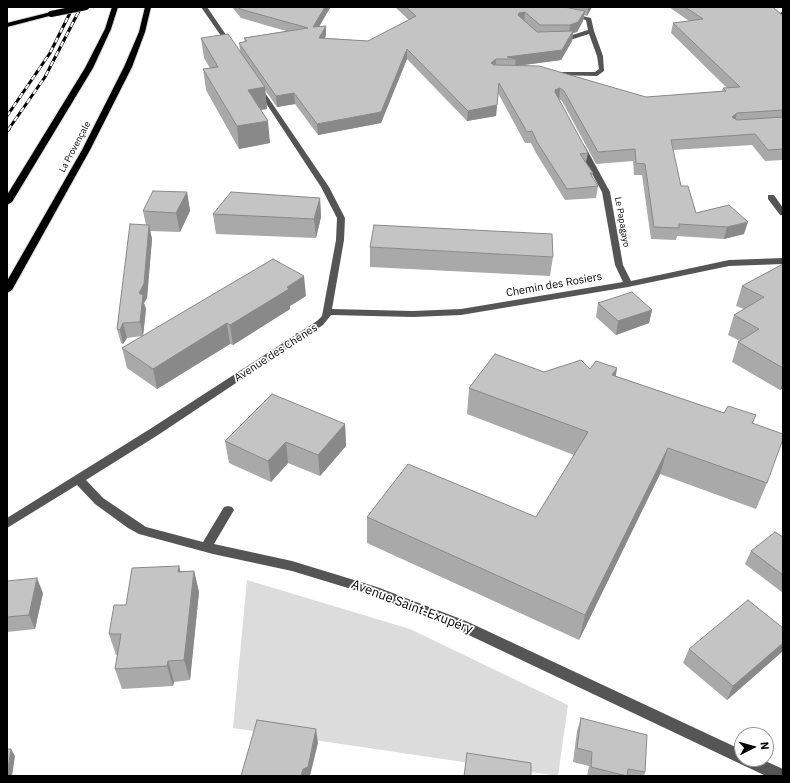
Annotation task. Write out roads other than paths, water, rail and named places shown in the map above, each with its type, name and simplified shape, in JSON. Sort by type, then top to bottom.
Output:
[{"type":"highway","points":[[7,202],[89,68],[108,29],[115,7]]},
{"type":"highway","name":"La Provençale","points":[[7,290],[86,150],[128,67],[142,32],[148,7]]},
{"type":"main road","points":[[7,25],[86,7]]},
{"type":"street","points":[[204,7],[236,53]]},
{"type":"street","points":[[547,7],[551,10],[589,19],[591,31],[600,56],[602,70],[597,74],[548,74]]},
{"type":"street","points":[[544,13],[558,12]]},
{"type":"street","points":[[783,13],[783,20]]},
{"type":"street","points":[[549,38],[570,38],[591,31]]},
{"type":"street","points":[[253,79],[326,187],[341,218],[340,240],[327,312]]},
{"type":"street","name":"Le Papagayo","points":[[577,137],[606,192],[619,265],[628,284]]},
{"type":"street","points":[[771,198],[783,213]]},
{"type":"street","name":"Chemin des Rosiers","points":[[327,312],[414,314],[461,312],[628,284],[729,263],[766,261],[783,262]]},
{"type":"street","name":"Avenue des Chênes","points":[[7,524],[154,432],[320,323],[326,317],[327,312]]},
{"type":"street","name":"Avenue Saint-Exupéry","points":[[78,479],[99,502],[143,531],[209,548],[292,566],[373,590],[462,625],[734,753]]},
{"type":"street","points":[[209,548],[228,510]]},
{"type":"street","points":[[763,767],[782,776]]},
{"type":"railway","points":[[7,116],[50,53],[73,7]]},
{"type":"railway","points":[[8,130],[45,77],[81,7]]}]
